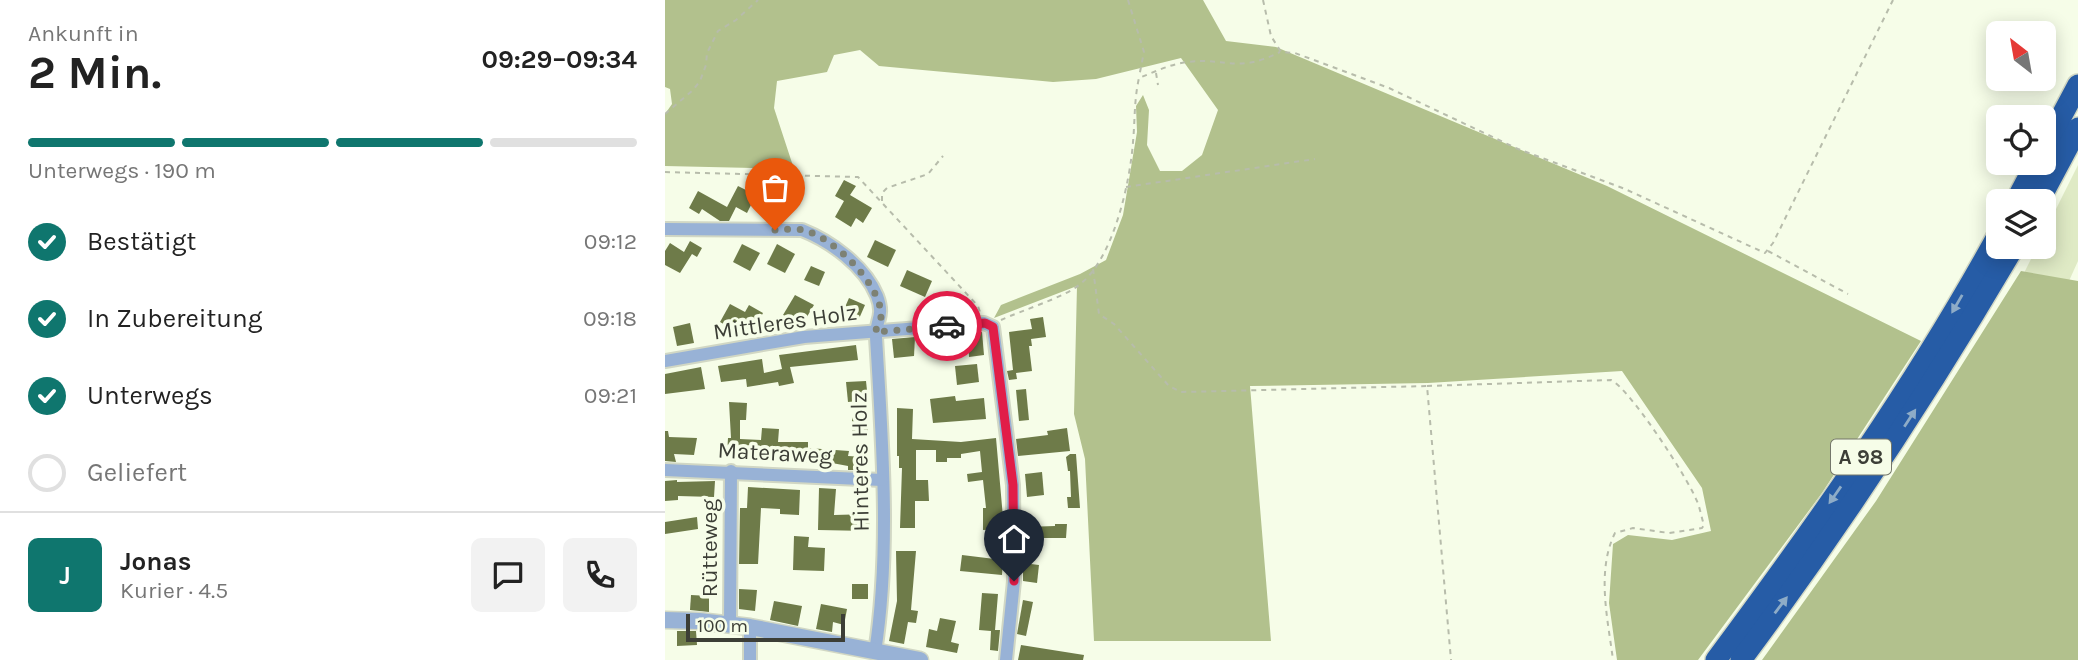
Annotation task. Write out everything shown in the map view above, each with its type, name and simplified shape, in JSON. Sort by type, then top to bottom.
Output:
[{"type":"highway","points":[[2056,126],[2078,85]]},
{"type":"highway","points":[[2045,189],[2078,128]]},
{"type":"highway","name":"A 98","points":[[1716,660],[1854,468],[1931,349],[1986,255]]},
{"type":"highway","name":"A 98","points":[[1741,660],[1871,477],[1949,357],[2007,259]]},
{"type":"street","name":"Hinteres Holz","points":[[665,229],[802,230],[820,237],[838,250],[865,277],[877,295],[881,317],[875,332],[881,402],[882,608],[876,652]]},
{"type":"street","name":"Mittleres Holz","points":[[665,361],[804,337],[989,325]]},
{"type":"street","points":[[989,325],[1013,485],[1014,581],[1006,660]]},
{"type":"street","name":"Materaweg","points":[[665,470],[882,480]]},
{"type":"street","name":"Rütteweg","points":[[730,624],[731,471]]},
{"type":"street","points":[[665,620],[751,627],[898,658],[920,660]]},
{"type":"street","points":[[750,660],[751,627]]},
{"type":"path","points":[[665,114],[693,90],[700,80],[707,53],[717,31],[736,20],[758,0]]},
{"type":"path","points":[[665,172],[858,177],[978,306],[989,325],[1079,286],[1102,258],[1125,187],[1133,145],[1135,95],[1144,52],[1128,0]]},
{"type":"path","points":[[1263,0],[1271,36],[1281,52]]},
{"type":"path","points":[[1767,251],[1892,0]]},
{"type":"path","points":[[1139,79],[1188,62],[1243,65],[1259,62],[1281,52],[1295,53],[1388,88],[1518,149],[1625,188],[1765,253],[1767,251],[1848,294]]},
{"type":"path","points":[[1156,72],[1158,85]]},
{"type":"path","points":[[882,202],[887,188],[927,174],[943,156]]},
{"type":"path","points":[[1125,187],[1315,159]]},
{"type":"path","points":[[1093,269],[1099,314],[1114,324],[1169,386],[1181,392],[1611,380],[1620,384],[1639,408],[1696,497],[1704,525],[1702,528],[1669,533],[1633,528],[1615,533],[1610,544],[1604,582],[1613,660]]},
{"type":"path","points":[[1427,386],[1451,660]]},
{"type":"green space","points":[[665,0],[1203,0],[1226,41],[1276,47],[1607,186],[1921,341],[1822,493],[1698,660],[1617,660],[1609,603],[1613,544],[1628,535],[1672,540],[1711,531],[1702,488],[1622,371],[1428,383],[1250,386],[1271,641],[1094,641],[1085,459],[1074,414],[1077,286],[994,318],[1001,305],[1080,274],[1106,260],[1123,215],[1137,132],[1136,106],[1143,95],[1149,110],[1147,145],[1160,171],[1182,171],[1202,155],[1218,110],[1181,58],[1096,79],[1053,82],[879,66],[860,50],[834,55],[827,72],[777,81],[774,108],[794,169],[665,166],[665,114],[672,104],[670,89],[665,87]]},
{"type":"green space","points":[[2078,165],[2078,261],[2069,281],[2024,273],[2031,259],[2056,259],[2056,209]]},
{"type":"green space","points":[[2021,271],[2078,281],[2078,660],[1762,660],[1876,501]]},
{"type":"building","points":[[844,180],[856,186],[850,195],[872,208],[863,223],[856,218],[851,227],[835,217],[844,201],[835,196]]},
{"type":"building","points":[[738,186],[756,195],[747,213],[736,207],[729,221],[720,221],[702,209],[699,214],[689,208],[698,191],[727,207]]},
{"type":"building","points":[[875,240],[896,250],[888,267],[867,257]]},
{"type":"building","points":[[690,241],[702,248],[697,257],[692,254],[680,273],[665,265],[665,251],[670,243],[684,252]]},
{"type":"building","points":[[742,244],[760,253],[750,271],[733,262]]},
{"type":"building","points":[[777,244],[795,254],[785,273],[767,264]]},
{"type":"building","points":[[811,266],[825,272],[819,286],[804,280]]},
{"type":"building","points":[[907,270],[932,281],[925,297],[900,286]]},
{"type":"building","points":[[795,295],[814,305],[802,325],[783,315]]},
{"type":"building","points":[[849,298],[865,305],[858,321],[842,314]]},
{"type":"building","points":[[730,304],[745,312],[749,305],[763,313],[753,332],[738,323],[734,330],[720,322]]},
{"type":"building","points":[[1043,317],[1046,337],[1031,339],[1032,346],[1029,346],[1032,371],[1016,373],[1017,379],[1009,380],[1007,371],[1013,370],[1009,332],[1032,329],[1030,319]]},
{"type":"building","points":[[690,323],[694,343],[677,346],[673,327]]},
{"type":"building","points":[[982,332],[984,355],[969,357],[968,333]]},
{"type":"building","points":[[915,337],[914,356],[894,358],[892,339]]},
{"type":"building","points":[[856,345],[858,360],[790,367],[794,383],[779,386],[778,382],[747,387],[746,379],[721,382],[718,366],[762,359],[764,373],[782,369],[779,355]]},
{"type":"building","points":[[977,364],[979,382],[957,385],[955,366]]},
{"type":"building","points":[[701,367],[705,389],[665,394],[665,374]]},
{"type":"building","points":[[866,381],[868,400],[848,402],[846,382]]},
{"type":"building","points":[[1026,389],[1029,420],[1019,421],[1016,390]]},
{"type":"building","points":[[955,396],[956,401],[984,398],[986,419],[933,423],[930,399]]},
{"type":"building","points":[[729,402],[747,403],[746,420],[740,420],[740,439],[761,440],[762,428],[779,429],[778,442],[808,442],[808,448],[849,451],[848,456],[864,457],[863,470],[848,470],[848,466],[832,463],[787,462],[787,459],[727,455],[728,438],[731,438]]},
{"type":"building","points":[[897,408],[913,409],[912,439],[961,442],[996,438],[1004,529],[983,530],[983,508],[986,508],[983,480],[968,482],[967,474],[982,472],[980,451],[961,454],[961,458],[947,458],[947,462],[936,462],[936,450],[916,450],[916,480],[928,480],[929,501],[915,501],[915,528],[900,528],[902,468],[899,468],[897,456]]},
{"type":"building","points":[[852,416],[868,416],[868,431],[852,431]]},
{"type":"building","points":[[1067,428],[1070,451],[1018,456],[1016,439],[1048,435],[1047,431]]},
{"type":"building","points":[[665,431],[668,431],[669,437],[697,438],[694,455],[674,454],[676,462],[665,461]]},
{"type":"building","points":[[1076,454],[1080,508],[1068,508],[1067,497],[1071,497],[1070,471],[1066,457]]},
{"type":"building","points":[[1042,472],[1044,495],[1027,497],[1025,474]]},
{"type":"building","points":[[665,481],[715,481],[714,497],[678,496],[678,500],[665,501]]},
{"type":"building","points":[[748,487],[800,490],[799,515],[780,514],[780,509],[761,508],[758,564],[739,564],[740,508],[747,508]]},
{"type":"building","points":[[819,488],[836,489],[834,515],[870,514],[869,531],[818,530]]},
{"type":"building","points":[[697,517],[698,529],[665,534],[665,522]]},
{"type":"building","points":[[1067,524],[1066,538],[1040,538],[1040,546],[1025,546],[1025,527]]},
{"type":"building","points":[[794,536],[809,537],[808,547],[825,548],[824,571],[793,570]]},
{"type":"building","points":[[896,551],[916,551],[911,610],[918,611],[916,623],[908,622],[904,644],[889,641],[897,601]]},
{"type":"building","points":[[962,555],[1003,560],[1002,575],[960,571]]},
{"type":"building","points":[[1023,563],[1039,565],[1037,583],[1023,581]]},
{"type":"building","points":[[852,584],[868,584],[868,599],[852,599]]},
{"type":"building","points":[[739,589],[757,590],[755,611],[739,609]]},
{"type":"building","points":[[982,593],[998,594],[995,630],[1000,630],[998,651],[990,650],[991,631],[979,630]]},
{"type":"building","points":[[691,595],[709,596],[709,612],[690,610]]},
{"type":"building","points":[[1023,600],[1033,602],[1026,636],[1017,634]]},
{"type":"building","points":[[774,601],[802,606],[798,626],[770,620]]},
{"type":"building","points":[[821,604],[847,609],[844,625],[833,622],[832,632],[816,629]]},
{"type":"building","points":[[940,618],[956,621],[951,642],[959,644],[957,653],[926,647],[929,629],[937,631]]},
{"type":"building","points":[[677,631],[696,631],[697,645],[677,646]]},
{"type":"building","points":[[1021,645],[1084,655],[1083,660],[1018,660]]},
{"type":"way so far","points":[[775,230],[802,230],[820,237],[838,250],[865,277],[877,295],[881,317],[875,332],[947,326]]},
{"type":"route","points":[[947,326],[985,323],[993,327],[1013,485],[1014,581]]}]
